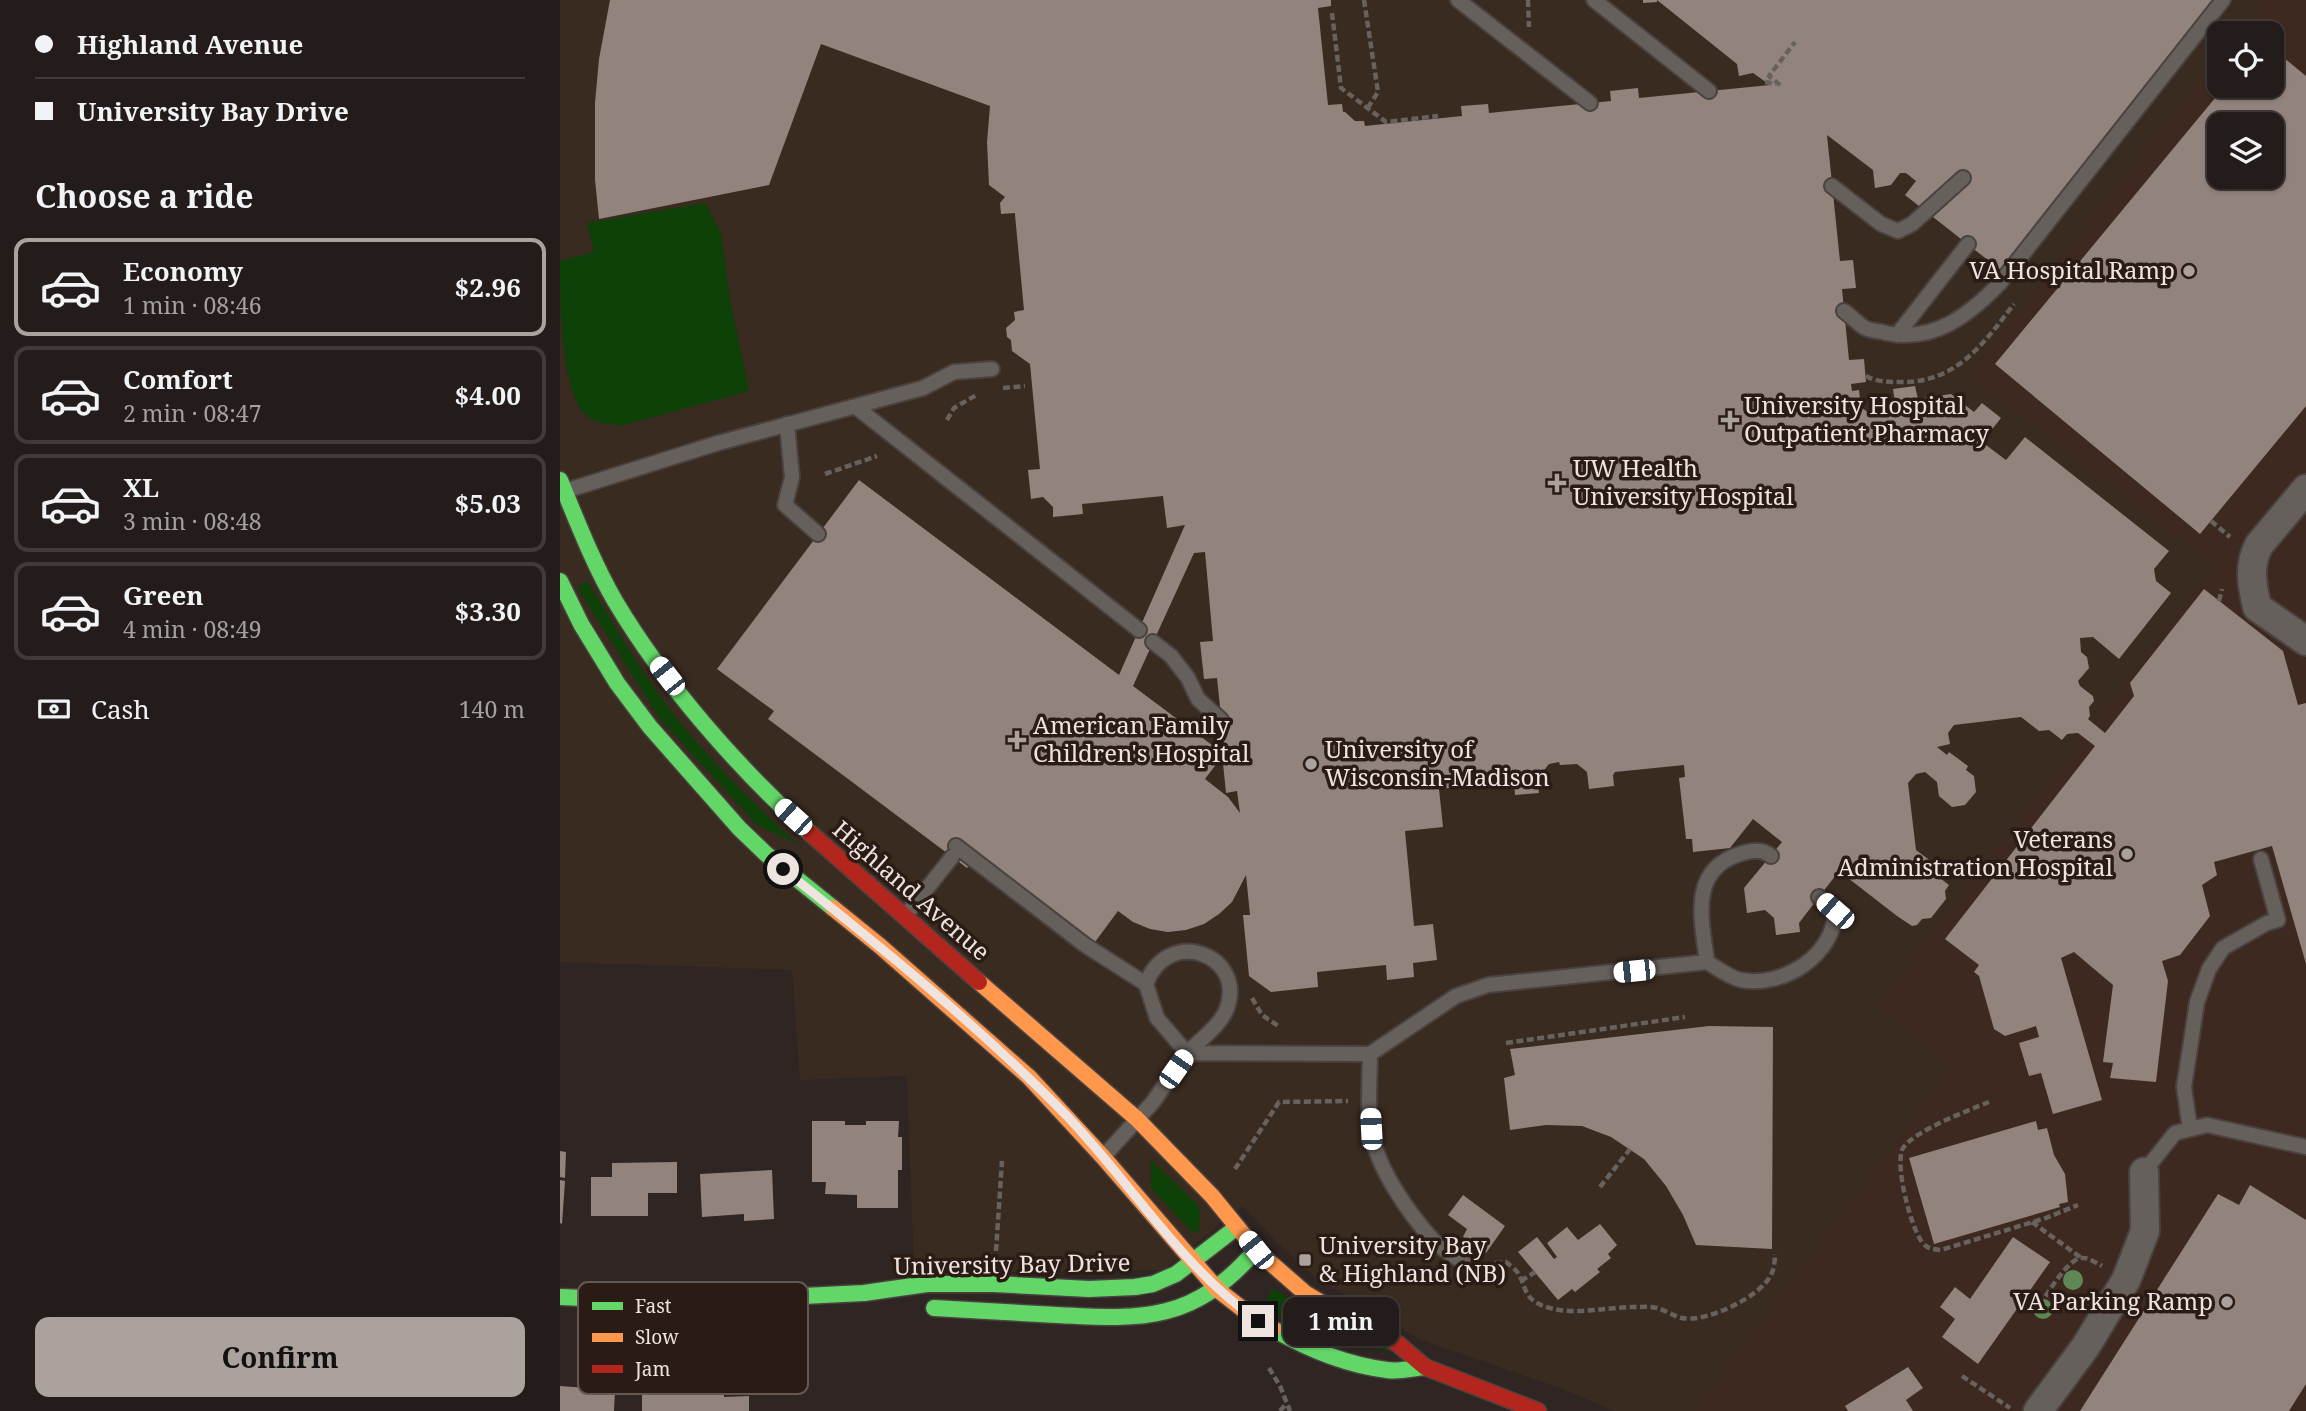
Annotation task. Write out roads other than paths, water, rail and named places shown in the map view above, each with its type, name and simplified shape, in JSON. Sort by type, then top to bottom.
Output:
[{"type":"street","name":"Highland Avenue","points":[[561,488],[616,602],[651,655],[699,716],[892,931],[1103,1157],[1217,1290]]},
{"type":"street","points":[[2306,489],[2259,545],[2253,556],[2251,579],[2257,607],[2306,641]]},
{"type":"street","name":"Highland Avenue","points":[[560,580],[581,624],[617,684],[695,780],[766,854],[892,931],[1137,1119],[1212,1196],[1237,1227]]},
{"type":"street","points":[[2038,1411],[2086,1346],[2126,1280],[2145,1231],[2144,1172]]},
{"type":"street","points":[[1237,1227],[1256,1250],[1305,1293],[1398,1343],[1425,1367],[1509,1406],[1538,1411]]},
{"type":"street","name":"University Bay Drive","points":[[808,1296],[864,1293],[906,1286],[954,1283],[1119,1289],[1153,1284],[1193,1263],[1237,1227]]},
{"type":"street","name":"University Bay Drive","points":[[864,1293],[958,1310],[1133,1318],[1178,1308],[1217,1290],[1256,1250]]},
{"type":"street","points":[[1217,1290],[1277,1334],[1305,1347],[1345,1361],[1389,1371],[1425,1367]]},
{"type":"street","name":"University Bay Drive","points":[[560,1297],[578,1298]]},
{"type":"lane","points":[[1458,0],[1590,103]]},
{"type":"lane","points":[[1594,0],[1709,91]]},
{"type":"lane","points":[[1844,311],[1866,328],[1897,335],[1925,333],[1950,325],[1977,307],[2000,283],[2223,0]]},
{"type":"lane","points":[[1832,186],[1881,224],[1898,231],[1912,224],[1963,178]]},
{"type":"lane","points":[[1897,335],[1968,244]]},
{"type":"lane","points":[[561,488],[923,388],[954,372],[992,369]]},
{"type":"lane","points":[[856,407],[1139,631]]},
{"type":"lane","points":[[787,424],[792,477],[785,505],[818,534]]},
{"type":"lane","points":[[1153,642],[1171,656],[1188,678],[1198,699],[1222,720]]},
{"type":"lane","points":[[892,931],[954,851],[1085,946],[1146,984]]},
{"type":"lane","points":[[1707,962],[1700,905],[1710,876],[1721,864],[1742,853],[1765,851],[1771,856]]},
{"type":"lane","points":[[2190,1129],[2184,1087],[2197,1002],[2209,969],[2223,948],[2267,923],[2278,920],[2261,859]]},
{"type":"lane","points":[[1103,1157],[1153,1102],[1187,1053],[1220,1020],[1227,1009],[1229,984],[1216,962],[1205,954],[1192,951],[1168,955],[1150,972],[1146,984],[1157,1018],[1187,1053],[1370,1054],[1456,996],[1488,985],[1707,962],[1738,980],[1755,981],[1779,977],[1802,966],[1816,955],[1835,926],[1835,911],[1819,897]]},
{"type":"lane","points":[[1370,1054],[1369,1100],[1376,1150],[1400,1197],[1436,1242],[1474,1269]]},
{"type":"lane","points":[[2144,1172],[2175,1133],[2207,1125],[2306,1147]]},
{"type":"place","name":"VA Hospital Ramp","points":[[2189,271]]},
{"type":"place","name":"University Hospital Outpatient Pharmacy","points":[[1730,420]]},
{"type":"place","name":"UW Health University Hospital","points":[[1557,483]]},
{"type":"place","name":"American Family Children's Hospital","points":[[1017,740]]},
{"type":"place","name":"University of Wisconsin-Madison","points":[[1311,764]]},
{"type":"place","name":"Veterans Administration Hospital","points":[[2127,854]]},
{"type":"place","name":"University Bay & Highland (NB)","points":[[1305,1260]]},
{"type":"place","name":"VA Parking Ramp","points":[[2227,1302]]}]
